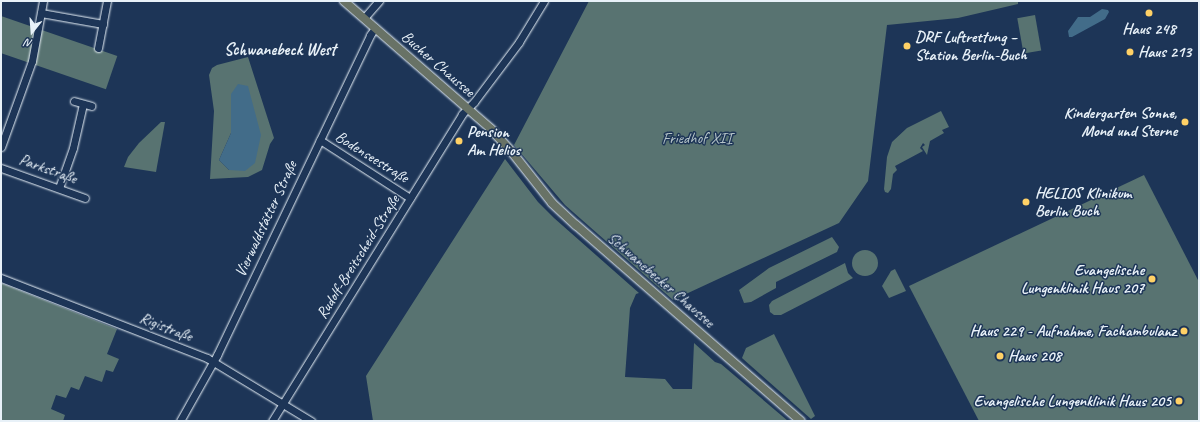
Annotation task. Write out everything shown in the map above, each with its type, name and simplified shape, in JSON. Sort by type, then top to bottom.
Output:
[{"type":"main road","name":"Bucher Chaussee","points":[[344,1],[468,108],[511,151]]},
{"type":"main road","name":"Schwanebecker Chaussee","points":[[511,151],[552,203],[801,421]]},
{"type":"street","points":[[1,147],[32,61],[43,1]]},
{"type":"street","points":[[98,48],[107,1]]},
{"type":"street","points":[[364,18],[379,1]]},
{"type":"street","name":"Rudolf-Breitscheid-Straße","points":[[272,421],[462,114],[519,42],[544,1]]},
{"type":"street","points":[[41,13],[102,24]]},
{"type":"street","name":"Vierwaldstätter Straße","points":[[180,421],[214,361],[370,35],[375,28]]},
{"type":"street","points":[[74,101],[90,106]]},
{"type":"street","points":[[59,188],[73,148],[82,104]]},
{"type":"street","name":"Bodenseestraße","points":[[320,140],[410,198]]},
{"type":"street","name":"Parkstraße","points":[[1,168],[85,198]]},
{"type":"street","name":"Rigistraße","points":[[1,278],[214,361],[312,421]]},
{"type":"green space","name":"Friedhof XII","points":[[589,1],[1018,1],[1018,4],[958,18],[887,25],[868,181],[839,223],[673,300],[565,205],[514,145]]},
{"type":"green space","points":[[1035,15],[1041,50],[1024,54],[1017,18]]},
{"type":"green space","points":[[1,16],[117,56],[106,89],[1,53]]},
{"type":"green space","points":[[248,57],[274,138],[270,144],[262,170],[248,177],[210,179],[214,111],[209,75],[212,68],[217,65]],"holes":[[[231,133],[229,170],[219,160]]]},
{"type":"green space","points":[[941,111],[949,127],[942,130],[944,133],[930,141],[927,155],[922,147],[925,145],[923,143],[920,148],[923,151],[895,166],[897,170],[893,174],[891,189],[888,193],[885,192],[887,157],[892,142],[907,128]]},
{"type":"green space","points":[[161,122],[165,122],[156,172],[124,167],[128,157],[139,143]]},
{"type":"green space","points":[[505,159],[538,202],[554,218],[639,293],[636,294],[630,308],[625,377],[665,379],[673,389],[692,389],[694,343],[715,362],[721,364],[788,421],[373,421],[366,376]]},
{"type":"green space","points":[[1144,175],[1199,282],[1199,421],[979,421],[909,286]]},
{"type":"green space","points":[[832,237],[839,247],[837,252],[776,282],[776,288],[751,302],[744,303],[739,290],[769,268]]},
{"type":"green space","points":[[865,250],[874,254],[878,263],[874,272],[865,276],[856,272],[852,263],[856,254]]},
{"type":"green space","points":[[845,263],[848,273],[853,278],[781,315],[774,315],[770,312],[769,305],[772,301]]},
{"type":"green space","points":[[895,269],[906,291],[889,298],[882,286],[891,271]]},
{"type":"green space","points":[[1,283],[117,329],[107,354],[119,359],[113,372],[106,370],[102,382],[85,376],[79,390],[71,387],[66,398],[56,395],[51,409],[65,415],[63,421],[1,421]]},
{"type":"green space","points":[[774,334],[815,416],[811,419],[742,358],[746,348]]},
{"type":"water","points":[[1102,9],[1108,10],[1109,12],[1105,19],[1072,37],[1069,37],[1068,31],[1078,17],[1090,17]]},
{"type":"water","points":[[238,84],[248,86],[261,135],[255,163],[245,171],[229,170],[219,160],[231,133],[231,94]]},
{"type":"place","name":"Haus 248","points":[[1149,13]]},
{"type":"place","name":"DRF Luftrettung – Station Berlin-Buch","points":[[907,46]]},
{"type":"place","name":"Haus 213","points":[[1130,52]]},
{"type":"place","name":"Kindergarten Sonne, Mond und Sterne","points":[[1185,122]]},
{"type":"place","name":"Pension Am Helios","points":[[459,141]]},
{"type":"place","name":"HELIOS Klinikum Berlin Buch","points":[[1026,202]]},
{"type":"place","name":"Evangelische Lungenklinik Haus 207","points":[[1152,279]]},
{"type":"place","name":"Haus 229 - Aufnahme, Fachambulanz","points":[[1184,331]]},
{"type":"place","name":"Haus 208","points":[[1000,356]]},
{"type":"place","name":"Evangelische Lungenklinik Haus 205","points":[[1179,401]]},
{"type":"district","name":"Schwanebeck West","points":[[280,50]]}]
